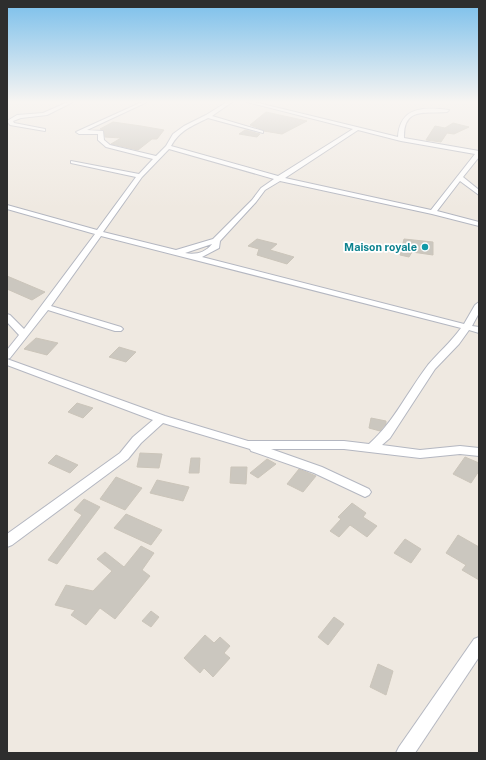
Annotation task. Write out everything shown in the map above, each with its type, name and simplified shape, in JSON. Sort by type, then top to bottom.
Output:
[{"type":"street","points":[[101,137],[101,140],[108,146],[156,158]]},
{"type":"street","points":[[7,356],[46,307],[140,176],[174,137]]},
{"type":"street","points":[[177,252],[216,241],[254,201],[259,193],[277,178],[343,137]]},
{"type":"street","points":[[395,137],[479,153],[433,212]]},
{"type":"street","points":[[168,146],[277,178],[433,212],[479,224]]},
{"type":"street","points":[[73,162],[140,176]]},
{"type":"street","points":[[459,177],[479,193]]},
{"type":"street","points":[[7,207],[479,330]]},
{"type":"street","points":[[196,257],[216,246],[216,241]]},
{"type":"street","points":[[370,449],[386,435],[432,367],[456,342],[467,327],[479,305]]},
{"type":"street","points":[[46,307],[118,329]]},
{"type":"street","points":[[7,317],[24,335]]},
{"type":"street","points":[[7,362],[161,419],[248,445],[318,470],[365,492]]},
{"type":"street","points":[[7,541],[124,456],[137,440],[161,419]]},
{"type":"street","points":[[248,445],[344,445],[420,454],[460,450],[479,452]]},
{"type":"street","points":[[405,753],[479,644]]},
{"type":"building","points":[[112,137],[158,137],[157,139],[152,139],[138,150],[111,144],[121,138]]},
{"type":"building","points":[[428,137],[444,137],[441,142],[426,140]]},
{"type":"building","points":[[257,239],[277,244],[270,250],[294,257],[287,264],[257,255],[259,249],[248,246]]},
{"type":"building","points":[[404,239],[433,242],[433,255],[412,252],[409,257],[400,255]]},
{"type":"building","points":[[7,276],[45,292],[32,300],[7,289]]},
{"type":"building","points":[[36,338],[58,343],[47,355],[24,349]]},
{"type":"building","points":[[119,347],[136,352],[126,362],[109,357]]},
{"type":"building","points":[[77,403],[93,408],[83,418],[68,412]]},
{"type":"building","points":[[371,418],[386,421],[386,424],[380,431],[369,428]]},
{"type":"building","points":[[140,453],[162,454],[159,468],[137,467]]},
{"type":"building","points":[[56,455],[78,465],[70,473],[48,463]]},
{"type":"building","points":[[465,457],[479,463],[479,471],[471,483],[453,474]]},
{"type":"building","points":[[191,458],[200,458],[199,473],[189,473]]},
{"type":"building","points":[[267,459],[276,464],[258,478],[250,473]]},
{"type":"building","points":[[231,467],[247,467],[246,484],[230,483]]},
{"type":"building","points":[[299,469],[316,476],[303,492],[287,484]]},
{"type":"building","points":[[116,477],[142,488],[125,510],[100,499]]},
{"type":"building","points":[[157,480],[189,487],[183,501],[150,493]]},
{"type":"building","points":[[84,499],[100,507],[57,564],[48,560],[82,515],[74,510]]},
{"type":"building","points":[[352,503],[366,513],[363,517],[377,526],[367,537],[350,525],[339,537],[330,531],[341,519],[338,517]]},
{"type":"building","points":[[126,514],[162,530],[151,545],[114,528]]},
{"type":"building","points":[[458,535],[479,547],[479,580],[462,570],[466,565],[446,553]]},
{"type":"building","points":[[405,539],[421,549],[411,563],[394,553]]},
{"type":"building","points":[[141,546],[154,553],[142,570],[150,576],[115,619],[100,608],[86,625],[71,615],[75,610],[55,605],[66,585],[93,591],[112,571],[97,559],[105,552],[124,567]]},
{"type":"building","points":[[151,611],[159,617],[151,627],[142,621]]},
{"type":"building","points":[[334,617],[344,624],[328,645],[318,637]]},
{"type":"building","points":[[205,635],[214,643],[220,637],[230,646],[224,653],[230,658],[213,677],[204,668],[200,673],[184,658]]},
{"type":"building","points":[[378,664],[393,671],[386,695],[370,687]]},
{"type":"place","name":"Maison royale","points":[[425,247]]}]
